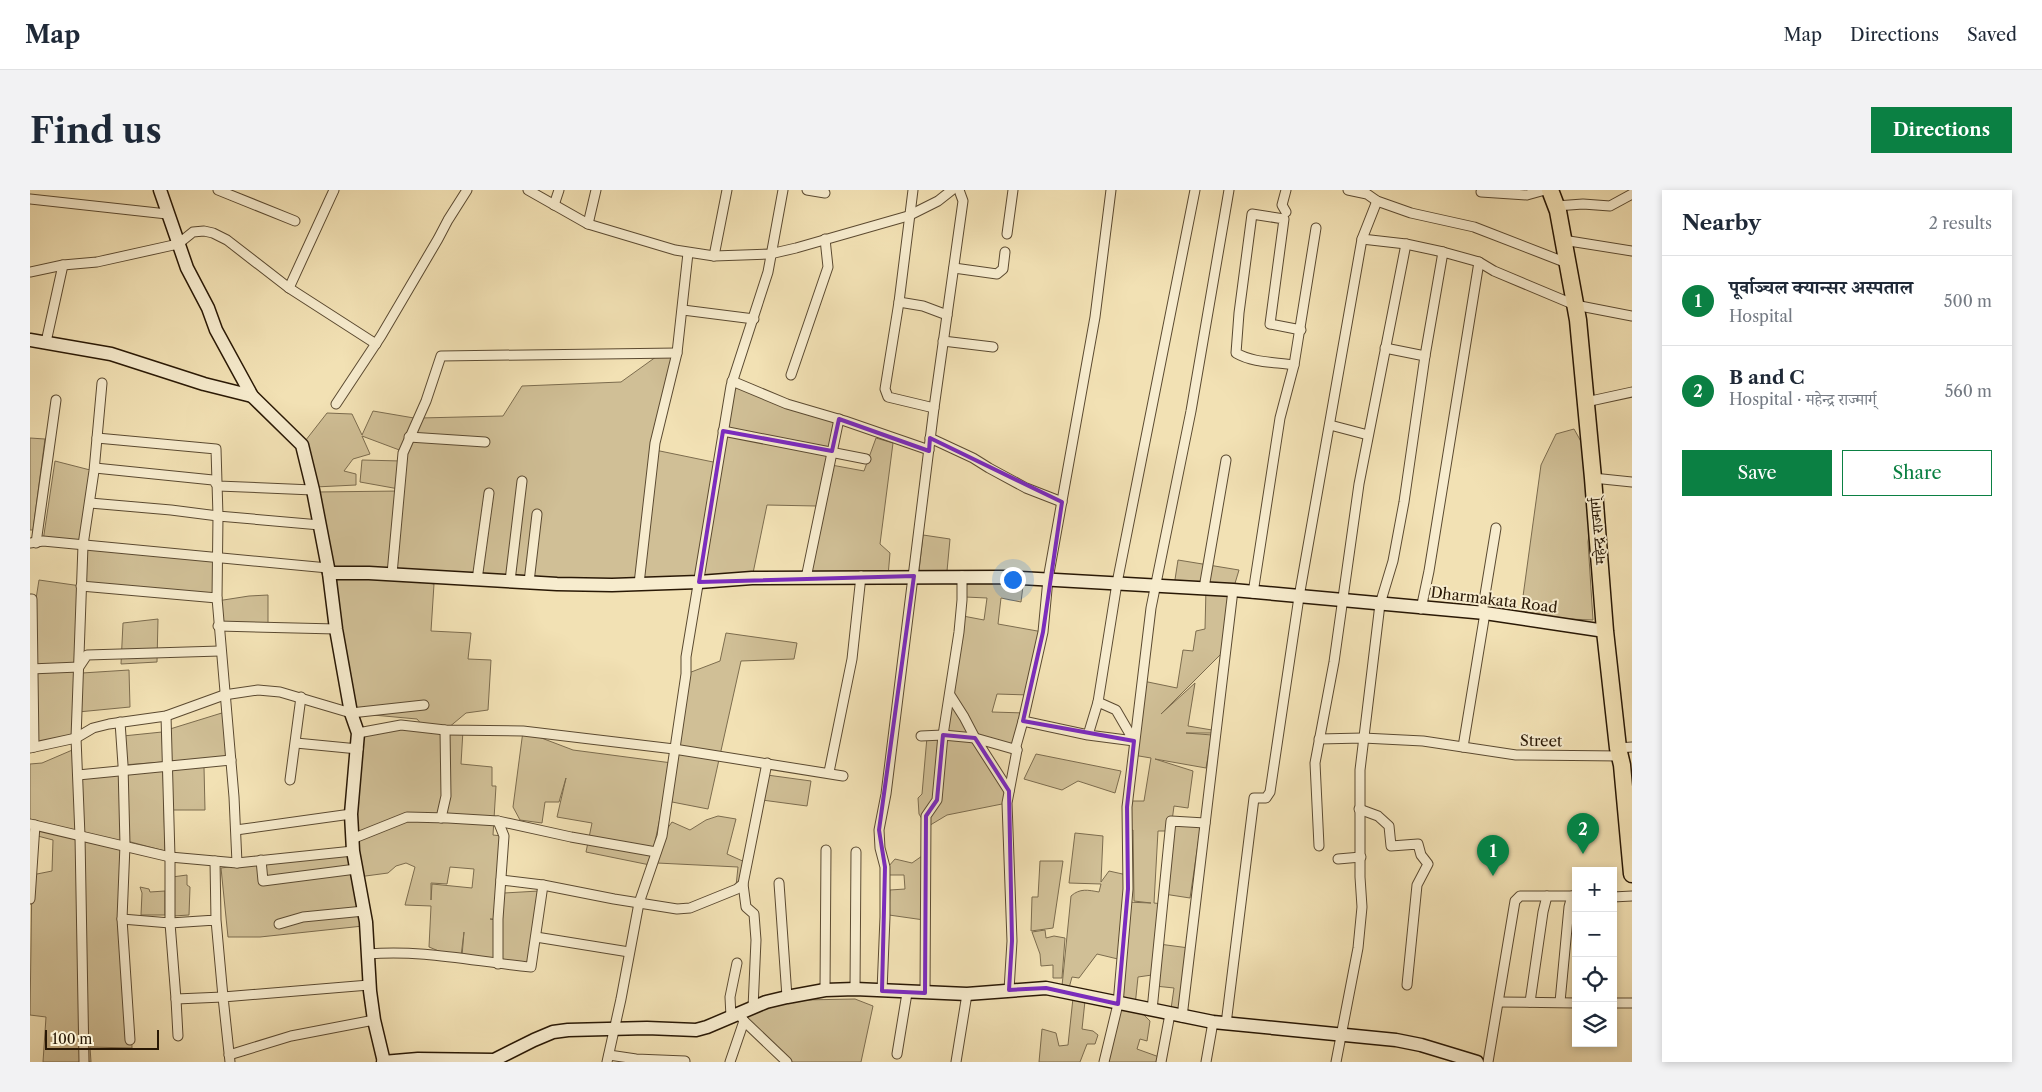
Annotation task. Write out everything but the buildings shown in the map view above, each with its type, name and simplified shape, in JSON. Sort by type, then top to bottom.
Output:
[{"type":"highway","name":"महेन्द्र राज्मार्ग्","points":[[1553,198],[1575,305],[1594,478],[1605,631],[1623,751],[1632,874]]},
{"type":"street","points":[[160,190],[166,214],[187,268],[208,308],[216,330],[252,396],[302,445],[329,571],[336,629],[351,713],[358,733],[352,814],[353,845],[364,911],[374,1020],[384,1062],[418,1058],[496,1061],[553,1032],[568,1030],[696,1030],[738,1017],[753,1008],[787,997],[825,990],[855,989],[908,993],[967,994],[1046,988],[1176,1016],[1219,1023],[1396,1040],[1477,1062]]},
{"type":"street","points":[[218,190],[295,222]]},
{"type":"street","points":[[289,288],[334,190]]},
{"type":"street","points":[[336,404],[376,344],[467,190]]},
{"type":"street","points":[[528,190],[588,224],[688,253],[714,256],[770,254],[908,216],[938,201],[952,190]]},
{"type":"street","points":[[554,205],[559,190]]},
{"type":"street","points":[[588,224],[596,190]]},
{"type":"street","points":[[714,256],[727,190]]},
{"type":"street","points":[[685,1061],[608,1058],[639,903],[662,836],[679,722],[686,656],[732,381],[768,272],[783,190]]},
{"type":"street","points":[[807,190],[825,193]]},
{"type":"street","points":[[913,190],[908,216],[899,302],[884,389],[888,397],[934,408]]},
{"type":"street","points":[[882,991],[885,866],[880,848],[879,830],[886,794],[930,438],[963,201],[959,190]]},
{"type":"street","points":[[1007,234],[1013,190]]},
{"type":"street","points":[[1009,990],[1012,941],[1007,803],[1017,750],[1016,746],[1024,722],[1043,632],[1048,579],[1095,317],[1111,190]]},
{"type":"street","points":[[1088,735],[1098,702],[1117,583],[1195,190]]},
{"type":"street","points":[[1104,1062],[1118,1004],[1128,888],[1127,807],[1155,585],[1191,411],[1229,190]]},
{"type":"street","points":[[1286,190],[1282,205],[1286,212]]},
{"type":"street","points":[[1348,190],[1368,192],[1377,201],[1411,213],[1474,227],[1567,263]]},
{"type":"street","points":[[1481,192],[1527,195],[1545,190]]},
{"type":"street","points":[[1553,198],[1583,204],[1610,206],[1632,194]]},
{"type":"street","points":[[30,199],[166,214]]},
{"type":"street","points":[[1206,1062],[1219,1023],[1254,798],[1266,798],[1270,792],[1300,597],[1362,239],[1377,201]]},
{"type":"street","points":[[1294,365],[1258,361],[1236,353],[1239,313],[1252,214],[1284,220],[1270,324],[1301,330]]},
{"type":"street","points":[[1253,593],[1280,418],[1301,330],[1316,228]]},
{"type":"street","points":[[30,272],[63,265],[97,262],[178,244],[193,232],[204,231],[227,240],[289,288],[376,344]]},
{"type":"street","points":[[791,375],[828,267],[825,239]]},
{"type":"street","points":[[1362,239],[1406,244],[1444,252],[1479,262],[1494,271],[1575,305],[1632,316]]},
{"type":"street","points":[[1563,240],[1632,251]]},
{"type":"street","points":[[1319,846],[1316,763],[1319,739],[1334,662],[1368,435],[1406,244]]},
{"type":"street","points":[[954,268],[998,274],[1003,268],[1005,252]]},
{"type":"street","points":[[1336,1062],[1358,948],[1362,907],[1359,808],[1360,770],[1380,604],[1393,562],[1404,502],[1425,356],[1444,252]]},
{"type":"street","points":[[639,584],[655,443],[677,353],[688,253]]},
{"type":"street","points":[[1421,608],[1429,571],[1479,262]]},
{"type":"street","points":[[46,342],[63,265]]},
{"type":"street","points":[[899,302],[923,306],[947,315]]},
{"type":"street","points":[[683,310],[754,319]]},
{"type":"street","points":[[30,340],[111,354],[204,384],[252,396]]},
{"type":"street","points":[[943,341],[993,347]]},
{"type":"street","points":[[1385,348],[1425,356]]},
{"type":"street","points":[[392,574],[403,453],[426,401],[441,356],[677,353]]},
{"type":"street","points":[[732,381],[787,404],[839,419],[929,450]]},
{"type":"street","points":[[84,1062],[80,836],[76,738],[82,624],[83,545],[95,468],[102,383]]},
{"type":"street","points":[[1586,402],[1632,392]]},
{"type":"street","points":[[56,400],[33,543],[43,541],[216,557],[329,571]]},
{"type":"street","points":[[806,578],[839,419]]},
{"type":"street","points":[[1330,426],[1368,435]]},
{"type":"street","points":[[723,432],[832,451],[866,459]]},
{"type":"street","points":[[409,437],[485,442]]},
{"type":"street","points":[[97,438],[216,449],[218,486],[216,557],[218,626],[231,760],[237,863]]},
{"type":"street","points":[[930,438],[973,458],[1026,488],[1054,501],[1062,502]]},
{"type":"street","points":[[1204,588],[1226,460]]},
{"type":"street","points":[[95,468],[213,480],[218,486],[313,490]]},
{"type":"street","points":[[1594,478],[1632,482]]},
{"type":"street","points":[[510,581],[522,481]]},
{"type":"street","points":[[477,580],[489,493]]},
{"type":"street","points":[[90,503],[320,525]]},
{"type":"street","points":[[529,582],[538,514]]},
{"type":"street","points":[[1463,747],[1496,528]]},
{"type":"street","name":"Dharmakata Road","points":[[329,571],[477,580],[612,585],[752,578],[860,576],[962,576],[1048,579],[1233,590],[1484,613],[1605,631]]},
{"type":"street","points":[[829,772],[852,659],[860,576]]},
{"type":"street","points":[[925,993],[926,816],[937,800],[943,735],[959,632],[962,576]]},
{"type":"street","points":[[81,586],[217,598]]},
{"type":"street","points":[[1161,1062],[1176,1016],[1205,823],[1233,590]]},
{"type":"street","points":[[30,599],[32,599],[32,747],[76,738],[93,728],[120,722],[166,716],[224,695],[258,690],[280,692],[301,697],[351,713],[424,705]]},
{"type":"street","points":[[218,626],[336,629]]},
{"type":"street","points":[[79,667],[87,655],[220,651]]},
{"type":"street","points":[[31,669],[79,667]]},
{"type":"street","points":[[950,695],[1009,791]]},
{"type":"street","points":[[290,780],[301,697]]},
{"type":"street","points":[[1098,702],[1116,710],[1134,741]]},
{"type":"street","points":[[166,716],[170,923],[178,1036]]},
{"type":"street","points":[[120,722],[125,845],[122,919],[130,1040]]},
{"type":"street","points":[[1024,722],[1088,735],[1134,741]]},
{"type":"street","points":[[358,733],[401,725],[445,730],[523,732],[674,749],[829,772],[843,776]]},
{"type":"street","points":[[441,818],[446,796],[445,730]]},
{"type":"street","points":[[921,736],[943,735],[975,738],[1017,750]]},
{"type":"street","name":"Street","points":[[1319,739],[1363,738],[1423,741],[1516,755],[1623,751]]},
{"type":"street","points":[[296,743],[358,748]]},
{"type":"street","points":[[78,775],[231,760]]},
{"type":"street","points":[[753,1008],[756,931],[754,914],[746,907],[743,884],[767,763]]},
{"type":"street","points":[[1359,808],[1378,816],[1389,826],[1391,846],[1418,844],[1428,864],[1418,886],[1407,985]]},
{"type":"street","points":[[236,830],[352,814]]},
{"type":"street","points":[[30,899],[33,825],[170,857],[237,863],[353,845],[407,817],[498,821],[571,837],[656,852]]},
{"type":"street","points":[[498,821],[504,836],[498,964]]},
{"type":"street","points":[[1152,1010],[1171,821],[1205,823]]},
{"type":"street","points":[[825,990],[826,850]]},
{"type":"street","points":[[855,989],[856,852]]},
{"type":"street","points":[[1338,859],[1361,857]]},
{"type":"street","points":[[261,860],[263,881],[356,869]]},
{"type":"street","points":[[215,861],[216,920],[230,1058],[291,1036],[374,1020]]},
{"type":"street","points":[[501,880],[543,885],[677,909],[690,908],[737,889],[743,884]]},
{"type":"street","points":[[778,883],[787,997]]},
{"type":"street","points":[[368,954],[431,954],[531,967],[543,885]]},
{"type":"street","points":[[1488,1062],[1515,901],[1520,896],[1572,896]]},
{"type":"street","points":[[1530,1002],[1547,896]]},
{"type":"street","points":[[1617,897],[1632,896]]},
{"type":"street","points":[[1560,1002],[1568,915],[1572,902]]},
{"type":"street","points":[[279,924],[303,916],[364,911]]},
{"type":"street","points":[[122,919],[170,923],[216,920]]},
{"type":"street","points":[[536,937],[629,952]]},
{"type":"street","points":[[737,963],[730,997],[738,1017],[787,1062]]},
{"type":"street","points":[[176,999],[370,985]]},
{"type":"street","points":[[897,1054],[908,993]]},
{"type":"street","points":[[956,1062],[967,994]]},
{"type":"street","points":[[1499,1002],[1572,1003]]},
{"type":"street","points":[[1617,1004],[1632,1003]]},
{"type":"street","points":[[730,1062],[738,1017]]},
{"type":"highlighted area","points":[[839,419],[929,451],[930,438],[1062,502],[1043,632],[1023,721],[1134,741],[1127,807],[1128,889],[1118,1004],[1046,988],[1009,990],[1012,941],[1009,791],[975,738],[943,735],[937,800],[926,816],[925,993],[882,991],[885,867],[879,830],[914,576],[699,582],[723,431],[832,451]]},
{"type":"shaded area","points":[[677,353],[655,450],[718,463],[731,386],[835,420],[826,464],[864,471],[876,438],[893,443],[880,544],[890,553],[888,576],[811,576],[821,511],[816,506],[767,505],[752,578],[637,580],[375,574],[434,584],[431,631],[471,633],[468,659],[491,660],[488,710],[466,713],[448,728],[463,730],[461,764],[492,767],[492,786],[496,786],[493,835],[502,836],[496,919],[490,919],[495,920],[496,962],[462,956],[464,932],[461,956],[446,954],[429,947],[431,906],[405,905],[415,867],[406,863],[396,866],[388,873],[358,877],[351,814],[358,733],[423,726],[417,719],[351,713],[316,492],[400,491],[403,462],[420,418],[503,416],[522,386],[621,382],[660,354]],"holes":[[[450,867],[474,869],[472,888],[432,884],[431,900],[431,883],[447,884]]]},
{"type":"shaded area","points":[[373,411],[414,418],[402,451],[362,436],[370,454],[353,459],[344,471],[356,474],[356,485],[315,487],[302,445],[327,413],[352,414],[362,435]]},
{"type":"shaded area","points":[[1574,429],[1583,445],[1591,520],[1588,542],[1593,620],[1568,619],[1521,611],[1541,465],[1556,434]]},
{"type":"shaded area","points":[[30,438],[45,439],[33,530],[30,530]]},
{"type":"shaded area","points":[[362,460],[401,461],[399,489],[360,482]]},
{"type":"shaded area","points":[[55,461],[94,471],[83,545],[43,541]]},
{"type":"shaded area","points":[[923,535],[950,539],[947,571],[919,571]]},
{"type":"shaded area","points":[[83,545],[216,557],[217,601],[268,595],[268,627],[218,626],[217,602],[81,586]]},
{"type":"shaded area","points":[[1178,560],[1239,570],[1233,590],[1226,649],[1161,714],[1195,683],[1188,726],[1212,730],[1212,733],[1186,733],[1212,735],[1206,768],[1155,759],[1193,771],[1188,808],[1174,806],[1172,821],[1201,824],[1190,898],[1164,894],[1170,831],[1158,831],[1154,903],[1163,904],[1159,944],[1189,948],[1181,1010],[1171,1009],[1174,988],[1155,986],[1152,975],[1138,977],[1135,1006],[1150,1021],[1147,1041],[1140,1039],[1137,1049],[1162,1058],[1161,1062],[1107,1062],[1122,960],[1097,954],[1079,978],[1072,977],[1069,988],[1062,986],[1071,896],[1074,893],[1088,890],[1099,892],[1101,884],[1069,883],[1075,833],[1103,836],[1101,882],[1109,871],[1127,875],[1126,902],[1151,903],[1134,901],[1133,830],[1127,830],[1129,801],[1144,801],[1151,758],[1133,755],[1143,681],[1177,688],[1183,650],[1193,651],[1196,631],[1205,629],[1206,588],[1174,586]]},
{"type":"shaded area","points":[[968,576],[1024,578],[1021,602],[1001,598],[998,624],[1043,632],[1029,695],[997,694],[992,712],[1025,713],[1015,749],[978,741],[1006,790],[1007,803],[947,815],[927,827],[919,814],[918,798],[922,794],[927,737],[945,738],[963,616],[984,620],[987,598],[965,597]]},
{"type":"shaded area","points":[[39,580],[81,586],[82,673],[129,670],[130,707],[78,712],[76,738],[30,751],[30,637]]},
{"type":"shaded area","points":[[158,619],[157,662],[121,664],[123,623]]},
{"type":"shaded area","points":[[726,633],[797,643],[794,659],[741,661],[708,809],[667,801],[670,771],[650,865],[586,852],[592,823],[557,817],[566,778],[559,802],[545,802],[542,823],[520,820],[513,807],[523,731],[573,750],[672,763],[686,674],[720,661]]},
{"type":"shaded area","points":[[225,712],[231,760],[170,761],[170,729]]},
{"type":"shaded area","points":[[162,732],[163,762],[123,765],[123,736]]},
{"type":"shaded area","points":[[77,748],[78,775],[163,769],[165,851],[127,841],[124,854],[132,1048],[90,1047],[91,1062],[43,1062],[46,1017],[30,1015],[32,875],[52,871],[53,840],[30,834],[30,764],[42,763]]},
{"type":"shaded area","points":[[1036,754],[1121,771],[1115,793],[1078,781],[1062,790],[1024,779]]},
{"type":"shaded area","points":[[204,767],[205,810],[172,810],[170,770]]},
{"type":"shaded area","points":[[767,775],[811,781],[807,806],[762,800]]},
{"type":"shaded area","points":[[718,816],[736,819],[727,854],[747,863],[743,884],[736,886],[738,867],[657,863],[662,836],[672,822],[690,830],[706,820]]},
{"type":"shaded area","points":[[353,851],[363,926],[260,937],[228,937],[221,868]]},
{"type":"shaded area","points":[[922,856],[924,920],[889,915],[890,890],[905,889],[904,875],[888,875],[888,867],[895,859],[912,863]]},
{"type":"shaded area","points":[[1040,861],[1063,861],[1053,928],[1031,931],[1032,897],[1038,897]]},
{"type":"shaded area","points":[[187,875],[187,885],[190,887],[189,915],[173,916],[172,877]]},
{"type":"shaded area","points":[[140,887],[149,889],[150,892],[165,891],[165,915],[141,915],[142,893]]},
{"type":"shaded area","points":[[539,891],[528,966],[498,962],[504,893]]},
{"type":"shaded area","points":[[1045,930],[1046,938],[1054,936],[1065,938],[1062,978],[1053,978],[1053,965],[1041,966],[1040,954],[1032,932]]},
{"type":"shaded area","points":[[1073,998],[1085,1001],[1082,1029],[1093,1031],[1098,1035],[1095,1044],[1087,1044],[1080,1062],[1039,1062],[1042,1029],[1056,1033],[1059,1046],[1068,1045]]},
{"type":"shaded area","points":[[855,999],[873,1006],[861,1062],[792,1062],[745,1021],[745,1016],[767,1008],[802,1000]]},
{"type":"place","name":"B and C","points":[[1583,854]]},
{"type":"place","name":"पूर्वाञ्चल क्यान्सर अस्पताल","points":[[1493,876]]}]
